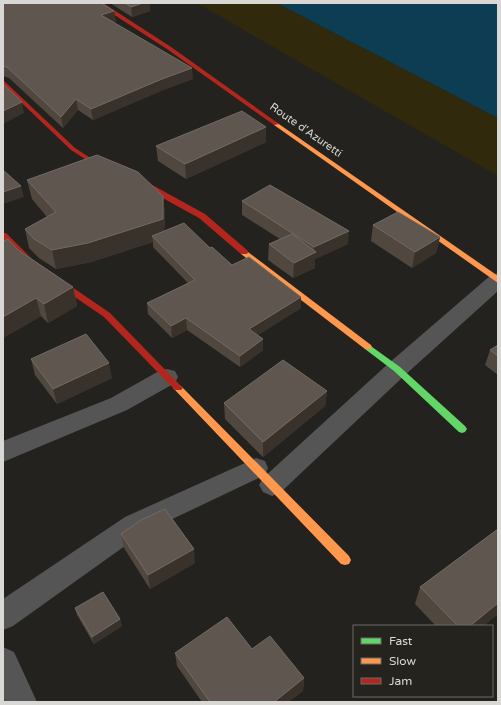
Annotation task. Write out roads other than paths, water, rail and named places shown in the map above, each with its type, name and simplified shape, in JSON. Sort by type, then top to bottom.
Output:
[{"type":"street","name":"Route d'Azuretti","points":[[99,3],[175,52],[498,280]]},
{"type":"street","points":[[3,82],[73,149],[98,165],[142,183],[202,216],[247,255],[397,369],[462,429]]},
{"type":"street","points":[[3,235],[31,263],[107,315],[345,560]]},
{"type":"street","points":[[3,616],[134,525],[264,476],[397,369],[498,280]]},
{"type":"street","points":[[3,452],[118,404],[167,377]]},
{"type":"street","points":[[3,662],[21,702]]},
{"type":"water","points":[[277,3],[498,3],[498,118]]}]
